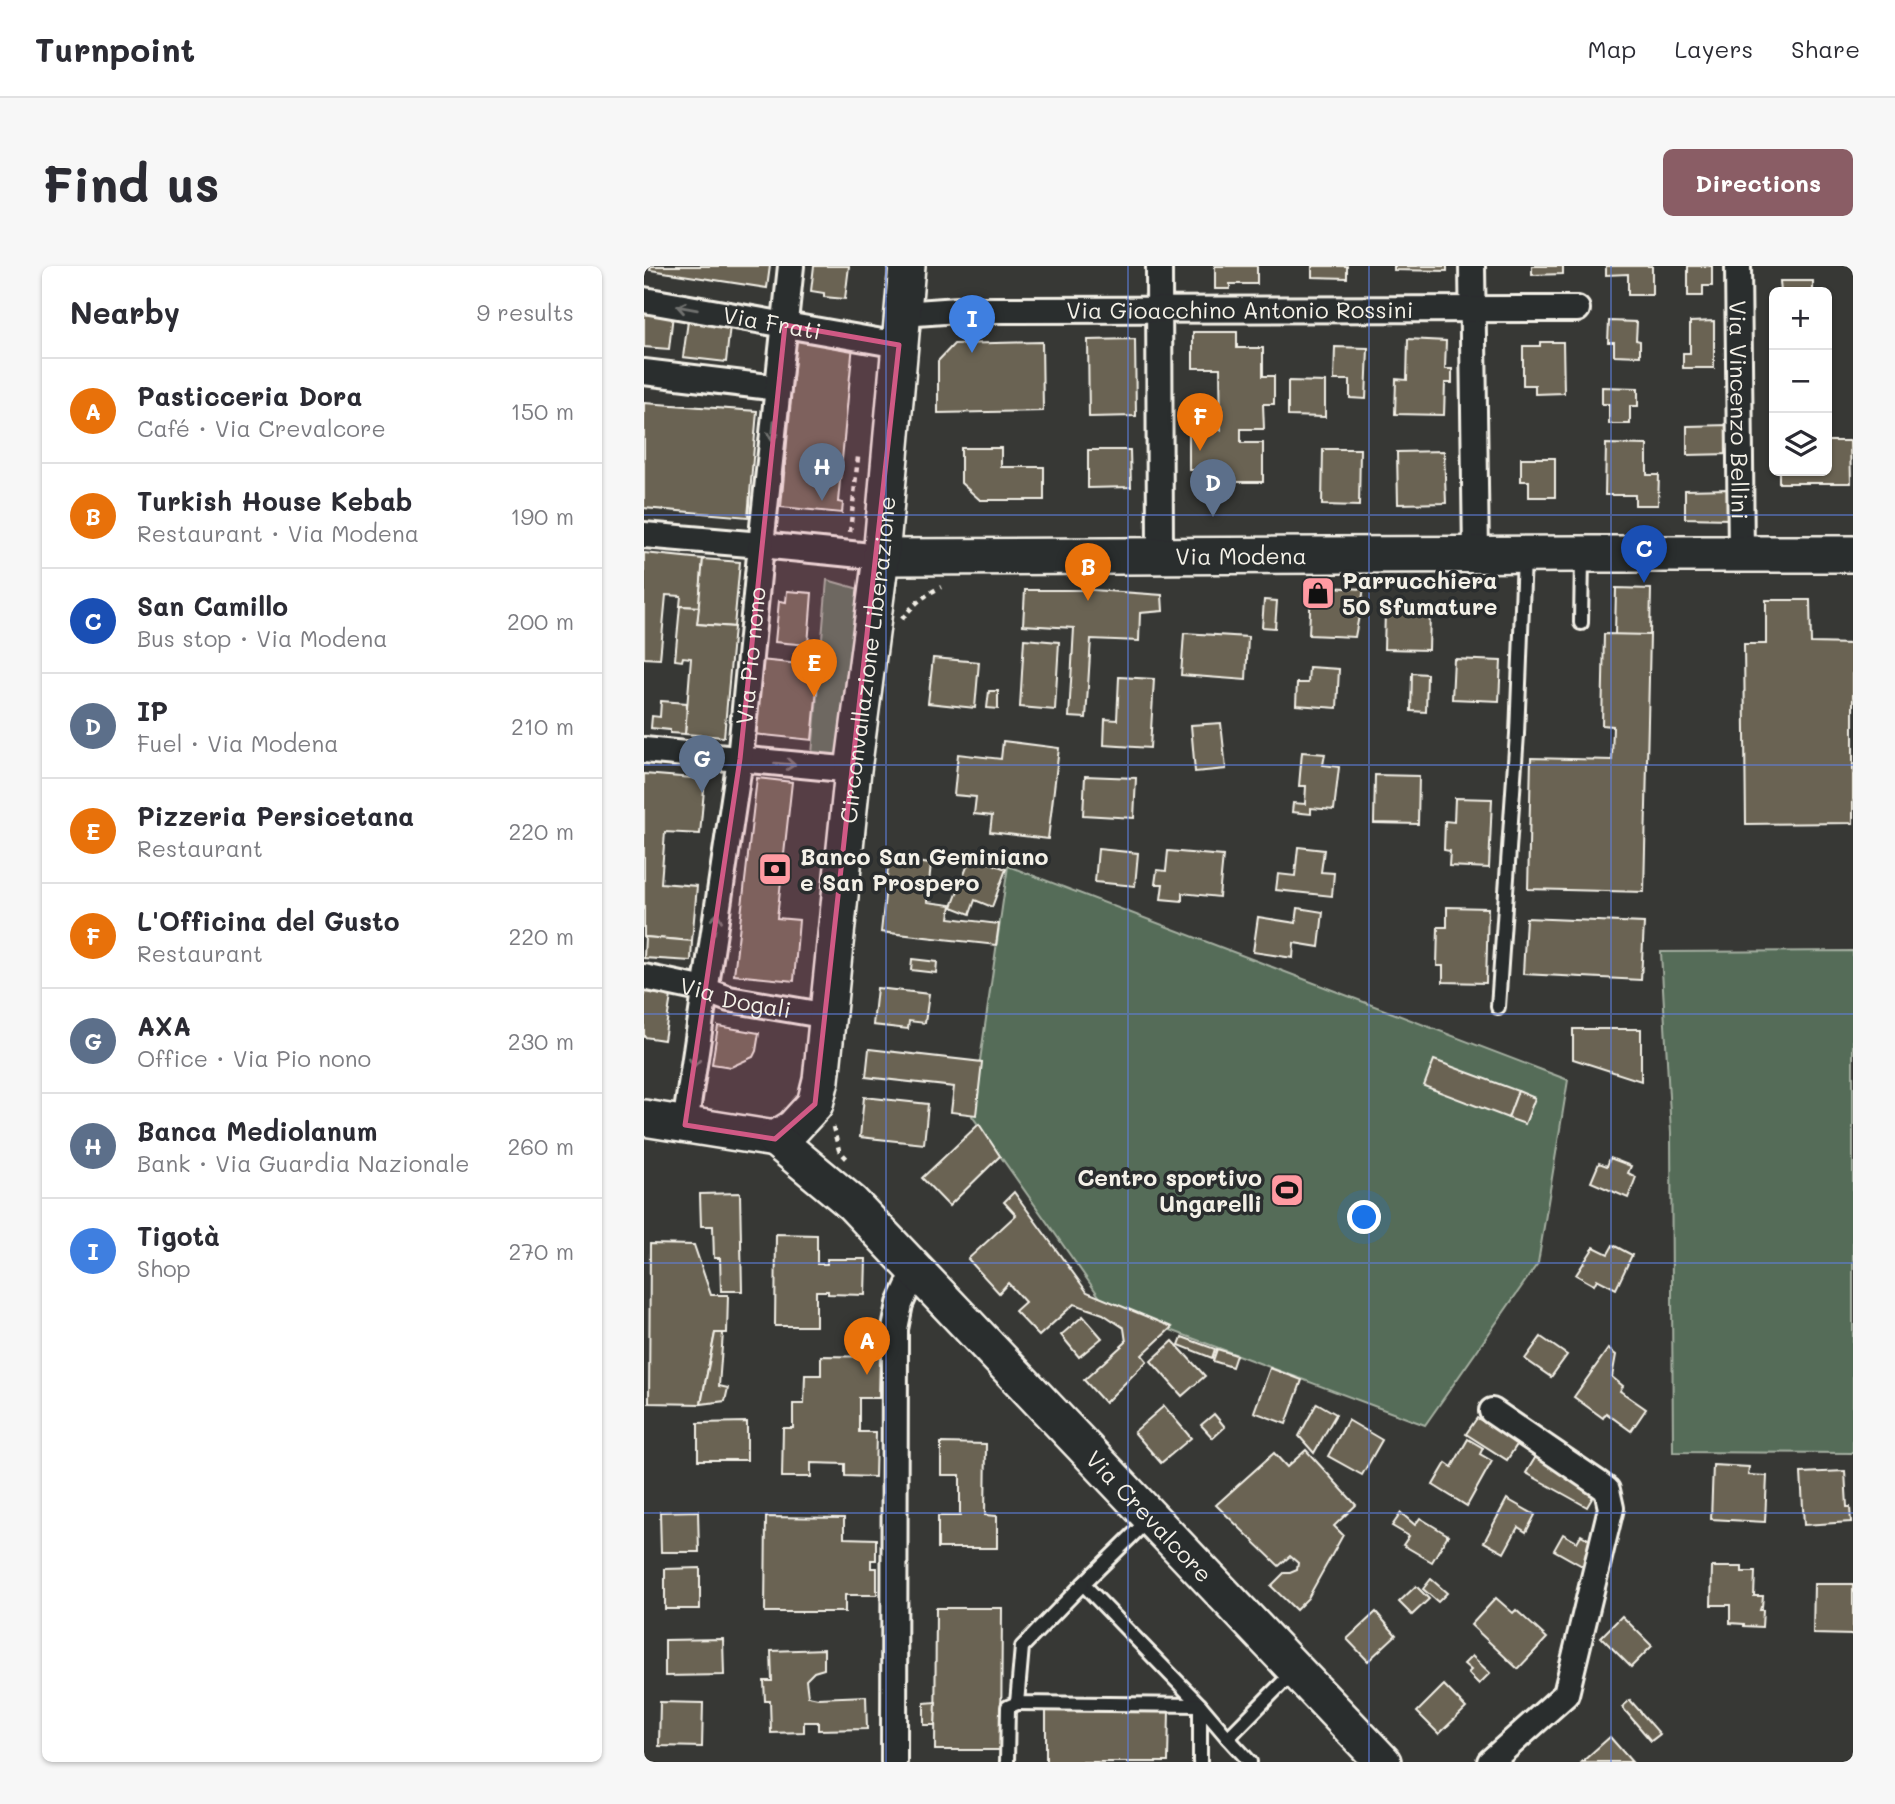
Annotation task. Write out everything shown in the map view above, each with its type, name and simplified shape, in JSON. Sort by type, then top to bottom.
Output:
[{"type":"main road","name":"Circonvallazione Liberazione","points":[[784,1134],[815,1104],[821,1080],[853,770],[881,557],[907,266]]},
{"type":"main road","name":"Via Modena","points":[[881,557],[1853,554]]},
{"type":"main road","points":[[644,1118],[685,1125],[784,1134]]},
{"type":"main road","name":"Via Crevalcore","points":[[784,1134],[1383,1762]]},
{"type":"street","name":"Via Pio nono","points":[[685,1125],[740,760],[791,266]]},
{"type":"street","points":[[1159,266],[1160,556]]},
{"type":"street","points":[[1472,266],[1476,555]]},
{"type":"street","name":"Via Vincenzo Bellini","points":[[1738,266],[1741,554]]},
{"type":"street","name":"Via Frati","points":[[644,300],[785,325],[901,329]]},
{"type":"street","name":"Via Gioacchino Antonio Rossini","points":[[901,329],[958,310],[1577,309]]},
{"type":"street","points":[[644,372],[778,388]]},
{"type":"street","points":[[644,535],[881,557]]},
{"type":"street","points":[[644,750],[853,770]]},
{"type":"street","name":"Via Dogali","points":[[644,977],[705,990],[729,999],[828,1016]]},
{"type":"street","points":[[894,1762],[895,1329],[900,1304],[915,1271]]},
{"type":"street","points":[[1490,1762],[1566,1694],[1611,1508],[1606,1490],[1599,1484],[1492,1411]]},
{"type":"lane","points":[[1581,623],[1583,554]]},
{"type":"lane","points":[[1498,1007],[1517,734],[1524,555]]},
{"type":"lane","points":[[1017,1703],[1022,1647],[1151,1517]]},
{"type":"lane","points":[[1083,1584],[1200,1705],[1250,1762]]},
{"type":"lane","points":[[1228,1738],[1296,1669]]},
{"type":"lane","points":[[1007,1762],[1008,1707],[1017,1703],[1200,1705]]},
{"type":"lane","points":[[1200,1705],[1200,1762]]},
{"type":"path","points":[[897,627],[913,606],[930,592],[952,581]]},
{"type":"path","points":[[833,1129],[835,1116]]},
{"type":"highlighted area","points":[[785,325],[899,345],[815,1104],[775,1139],[685,1125],[740,759]]},
{"type":"green space","points":[[827,580],[859,589],[842,757],[812,754]]},
{"type":"green space","name":"Centro sportivo Ungarelli","points":[[1008,866],[1568,1080],[1538,1263],[1425,1425],[1106,1306],[972,1116]]},
{"type":"green space","points":[[1853,951],[1853,1453],[1673,1452],[1671,1133],[1661,952]]},
{"type":"building","points":[[651,266],[770,266],[767,288],[650,270]]},
{"type":"building","points":[[814,266],[849,266],[845,299],[824,297],[824,293],[811,291]]},
{"type":"building","points":[[1215,266],[1257,266],[1257,284],[1230,284],[1230,289],[1215,289]]},
{"type":"building","points":[[1312,266],[1347,266],[1347,278],[1312,277]]},
{"type":"building","points":[[1394,266],[1447,266],[1447,271],[1394,270]]},
{"type":"building","points":[[1532,266],[1563,266],[1563,274],[1532,275]]},
{"type":"building","points":[[1606,266],[1652,266],[1652,295],[1628,295],[1628,274],[1606,275]]},
{"type":"building","points":[[1688,266],[1712,266],[1712,286],[1703,286],[1703,296],[1688,296]]},
{"type":"building","points":[[1780,281],[1813,281],[1813,287],[1781,287]]},
{"type":"building","points":[[644,309],[673,314],[669,349],[644,347]]},
{"type":"building","points":[[688,321],[730,325],[726,362],[683,357]]},
{"type":"building","points":[[1609,321],[1637,322],[1636,340],[1640,341],[1640,356],[1614,355],[1614,342],[1608,342]]},
{"type":"building","points":[[1714,321],[1714,368],[1683,368],[1683,353],[1690,353],[1690,322]]},
{"type":"building","points":[[1193,332],[1237,332],[1237,348],[1263,348],[1263,376],[1274,376],[1274,404],[1263,404],[1264,429],[1241,429],[1241,443],[1263,443],[1263,482],[1230,482],[1230,470],[1189,470],[1189,430],[1221,430],[1220,368],[1193,368]]},
{"type":"building","points":[[797,335],[853,344],[838,502],[843,503],[842,513],[781,507]]},
{"type":"building","points":[[1135,339],[1136,416],[1089,417],[1088,340]]},
{"type":"building","points":[[1408,339],[1446,341],[1445,369],[1452,369],[1452,383],[1445,383],[1444,415],[1395,414],[1396,379],[1407,380]]},
{"type":"building","points":[[1042,342],[1043,411],[938,413],[938,361],[954,344]]},
{"type":"building","points":[[1540,342],[1563,342],[1564,393],[1535,394],[1535,385],[1523,385],[1523,346],[1540,346]]},
{"type":"building","points":[[1335,347],[1368,348],[1366,399],[1350,398],[1350,380],[1334,380]]},
{"type":"building","points":[[1288,381],[1325,382],[1325,417],[1288,416]]},
{"type":"building","points":[[1602,387],[1638,388],[1638,406],[1630,406],[1630,424],[1609,424],[1609,404],[1602,404]]},
{"type":"building","points":[[644,403],[757,411],[748,517],[644,508]]},
{"type":"building","points":[[1730,425],[1731,454],[1687,455],[1687,426]]},
{"type":"building","points":[[1832,441],[1850,441],[1851,483],[1779,483],[1779,476],[1832,476]]},
{"type":"building","points":[[1606,444],[1647,445],[1647,475],[1659,475],[1658,505],[1635,505],[1635,495],[1605,495]]},
{"type":"building","points":[[961,448],[1001,448],[1001,467],[1044,467],[1044,500],[980,500],[961,483]]},
{"type":"building","points":[[1323,449],[1360,449],[1359,506],[1322,505]]},
{"type":"building","points":[[1088,450],[1130,450],[1131,487],[1088,488]]},
{"type":"building","points":[[1444,451],[1446,503],[1398,504],[1397,452]]},
{"type":"building","points":[[1521,458],[1555,458],[1555,497],[1529,497],[1529,481],[1521,481]]},
{"type":"building","points":[[1729,489],[1729,519],[1685,518],[1685,490]]},
{"type":"building","points":[[644,553],[703,559],[699,607],[680,606],[681,596],[666,595],[660,659],[644,658]]},
{"type":"building","points":[[703,559],[740,562],[734,627],[697,624]]},
{"type":"building","points":[[1311,586],[1364,589],[1355,637],[1309,635]]},
{"type":"building","points":[[1616,588],[1651,589],[1650,635],[1615,635]]},
{"type":"building","points":[[1025,590],[1093,590],[1162,595],[1163,611],[1140,613],[1139,641],[1091,639],[1086,718],[1069,717],[1074,628],[1023,625]]},
{"type":"building","points":[[787,591],[812,593],[808,645],[775,642],[779,601],[786,602]]},
{"type":"building","points":[[1264,600],[1277,601],[1275,628],[1262,627]]},
{"type":"building","points":[[1766,600],[1810,600],[1811,643],[1853,644],[1853,823],[1746,824],[1744,644],[1766,644]]},
{"type":"building","points":[[680,606],[699,607],[697,624],[734,627],[724,737],[685,734],[691,658],[675,660]]},
{"type":"building","points":[[1385,611],[1430,612],[1429,650],[1384,649]]},
{"type":"building","points":[[1184,633],[1248,637],[1246,680],[1181,675]]},
{"type":"building","points":[[1604,634],[1650,635],[1644,892],[1528,889],[1531,758],[1612,760],[1613,726],[1602,725]]},
{"type":"building","points":[[1024,639],[1059,642],[1055,710],[1020,707]]},
{"type":"building","points":[[933,658],[979,662],[975,708],[928,703]]},
{"type":"building","points":[[1454,659],[1501,661],[1499,701],[1452,699]]},
{"type":"building","points":[[760,660],[819,666],[812,740],[753,734]]},
{"type":"building","points":[[1309,667],[1339,669],[1337,708],[1296,705],[1297,683],[1308,683]]},
{"type":"building","points":[[1412,673],[1427,674],[1426,712],[1411,711]]},
{"type":"building","points":[[1119,677],[1154,679],[1150,748],[1104,745],[1105,719],[1117,720]]},
{"type":"building","points":[[989,691],[998,691],[998,709],[987,708]]},
{"type":"building","points":[[661,701],[687,703],[685,734],[651,728],[652,716],[660,717]]},
{"type":"building","points":[[1221,723],[1226,769],[1195,772],[1191,725]]},
{"type":"building","points":[[1003,741],[1059,748],[1048,839],[990,832],[992,816],[974,814],[976,797],[954,795],[958,754],[1001,759]]},
{"type":"building","points":[[1302,752],[1325,754],[1323,765],[1339,767],[1334,810],[1311,808],[1311,814],[1292,812],[1293,803],[1305,804],[1306,786],[1299,786]]},
{"type":"building","points":[[644,774],[705,779],[700,834],[665,832],[661,883],[697,886],[692,941],[644,937]]},
{"type":"building","points":[[1375,775],[1419,776],[1418,824],[1374,823]]},
{"type":"building","points":[[1085,776],[1136,778],[1134,818],[1083,815]]},
{"type":"building","points":[[757,778],[792,782],[777,918],[799,920],[794,981],[734,975]]},
{"type":"building","points":[[1455,798],[1492,799],[1489,868],[1449,866],[1450,851],[1444,850],[1445,821],[1454,822]]},
{"type":"building","points":[[1298,847],[1324,850],[1321,872],[1334,873],[1332,896],[1276,890],[1278,874],[1295,876]]},
{"type":"building","points":[[1098,849],[1138,853],[1135,886],[1095,882]]},
{"type":"building","points":[[1168,851],[1223,856],[1219,897],[1182,893],[1182,901],[1161,899],[1163,884],[1155,884],[1157,870],[1166,871]]},
{"type":"building","points":[[971,856],[1006,869],[992,907],[975,900],[970,914],[952,907]]},
{"type":"building","points":[[889,859],[931,864],[927,902],[951,905],[949,918],[999,924],[996,945],[881,932]]},
{"type":"building","points":[[1447,907],[1488,908],[1486,983],[1443,982],[1443,966],[1437,966],[1438,927],[1447,927]]},
{"type":"building","points":[[1298,908],[1323,912],[1319,947],[1294,943],[1293,958],[1253,952],[1258,917],[1296,923]]},
{"type":"building","points":[[1526,918],[1644,923],[1641,980],[1523,974]]},
{"type":"building","points":[[645,937],[692,941],[691,961],[644,958]]},
{"type":"building","points":[[912,959],[937,962],[936,973],[911,970]]},
{"type":"building","points":[[877,988],[929,994],[925,1023],[909,1021],[908,1029],[873,1025]]},
{"type":"building","points":[[644,992],[671,996],[664,1040],[644,1037]]},
{"type":"building","points":[[718,1026],[759,1033],[753,1057],[731,1067],[712,1064]]},
{"type":"building","points":[[1573,1029],[1641,1029],[1641,1081],[1573,1059]]},
{"type":"building","points":[[869,1049],[982,1062],[976,1115],[951,1112],[954,1087],[866,1077]]},
{"type":"building","points":[[1434,1060],[1518,1091],[1508,1118],[1424,1086]]},
{"type":"building","points":[[1518,1091],[1535,1098],[1525,1124],[1508,1118]]},
{"type":"building","points":[[864,1097],[928,1104],[924,1144],[860,1137]]},
{"type":"building","points":[[979,1124],[1000,1156],[949,1206],[922,1178]]},
{"type":"building","points":[[1610,1158],[1631,1166],[1628,1173],[1636,1177],[1628,1198],[1591,1182],[1599,1163],[1607,1166]]},
{"type":"building","points":[[1014,1192],[1087,1292],[1172,1327],[1142,1355],[1147,1361],[1105,1403],[1084,1380],[1126,1342],[1124,1328],[1103,1314],[1074,1304],[1039,1336],[1015,1311],[1025,1302],[1008,1283],[999,1293],[968,1259],[1016,1215],[1004,1202]]},
{"type":"building","points":[[740,1193],[742,1291],[721,1291],[720,1258],[714,1258],[713,1226],[701,1226],[700,1194]]},
{"type":"building","points":[[776,1234],[817,1235],[817,1264],[827,1264],[827,1259],[866,1259],[865,1295],[816,1291],[816,1326],[775,1326]]},
{"type":"building","points":[[650,1244],[694,1245],[711,1295],[728,1295],[727,1333],[715,1333],[701,1404],[649,1403]]},
{"type":"building","points":[[1613,1245],[1632,1255],[1616,1289],[1597,1279],[1594,1285],[1576,1275],[1594,1247],[1608,1254]]},
{"type":"building","points":[[1083,1316],[1102,1338],[1079,1357],[1061,1335]]},
{"type":"building","points":[[715,1333],[723,1333],[719,1386],[728,1388],[725,1401],[701,1404]]},
{"type":"building","points":[[1182,1337],[1215,1349],[1212,1358],[1179,1345]]},
{"type":"building","points":[[1541,1337],[1567,1355],[1551,1377],[1525,1359]]},
{"type":"building","points":[[1173,1341],[1205,1376],[1182,1396],[1151,1361]]},
{"type":"building","points":[[1217,1349],[1236,1355],[1232,1367],[1213,1361]]},
{"type":"building","points":[[1608,1349],[1616,1355],[1612,1377],[1623,1386],[1620,1391],[1646,1409],[1631,1431],[1606,1413],[1603,1418],[1574,1397]]},
{"type":"building","points":[[821,1356],[880,1357],[879,1398],[859,1398],[859,1432],[876,1432],[875,1477],[845,1476],[845,1464],[811,1463],[811,1477],[782,1477],[783,1428],[793,1428],[793,1404],[804,1404],[805,1375],[821,1375]]},
{"type":"building","points":[[1270,1368],[1302,1380],[1286,1424],[1254,1412]]},
{"type":"building","points":[[1317,1403],[1336,1414],[1314,1453],[1299,1436]]},
{"type":"building","points":[[1164,1406],[1191,1438],[1161,1463],[1134,1432]]},
{"type":"building","points":[[1214,1414],[1225,1427],[1213,1438],[1201,1425]]},
{"type":"building","points":[[1477,1418],[1518,1443],[1507,1460],[1466,1434]]},
{"type":"building","points":[[1348,1420],[1382,1440],[1362,1475],[1328,1456]]},
{"type":"building","points":[[747,1422],[747,1460],[698,1460],[698,1423]]},
{"type":"building","points":[[1468,1439],[1483,1448],[1480,1454],[1492,1461],[1467,1506],[1433,1485],[1446,1463],[1452,1467]]},
{"type":"building","points":[[941,1443],[986,1444],[985,1515],[997,1516],[997,1548],[938,1548],[938,1516],[960,1516],[960,1475],[941,1475]]},
{"type":"building","points":[[1306,1450],[1356,1505],[1334,1526],[1343,1535],[1308,1598],[1296,1610],[1271,1586],[1284,1573],[1297,1570],[1298,1563],[1290,1556],[1279,1566],[1216,1505],[1274,1453],[1287,1467]]},
{"type":"building","points":[[1538,1453],[1598,1488],[1587,1507],[1526,1473]]},
{"type":"building","points":[[1713,1465],[1749,1467],[1748,1475],[1767,1476],[1765,1522],[1711,1519]]},
{"type":"building","points":[[1845,1471],[1847,1507],[1850,1507],[1851,1522],[1804,1525],[1801,1473]]},
{"type":"building","points":[[1507,1499],[1535,1515],[1526,1532],[1518,1527],[1504,1553],[1484,1542]]},
{"type":"building","points":[[698,1511],[699,1552],[661,1552],[660,1512]]},
{"type":"building","points":[[1401,1513],[1415,1525],[1420,1518],[1448,1535],[1432,1562],[1403,1545],[1409,1536],[1392,1526]]},
{"type":"building","points":[[766,1517],[844,1518],[844,1538],[876,1539],[876,1560],[871,1560],[871,1568],[877,1568],[877,1595],[845,1595],[845,1612],[765,1612]]},
{"type":"building","points":[[1563,1534],[1577,1542],[1581,1535],[1597,1544],[1584,1567],[1554,1550]]},
{"type":"building","points":[[1712,1567],[1742,1567],[1742,1572],[1755,1572],[1754,1596],[1763,1596],[1760,1610],[1763,1610],[1762,1627],[1730,1623],[1730,1605],[1711,1605]]},
{"type":"building","points":[[700,1568],[700,1609],[665,1609],[665,1569]]},
{"type":"building","points":[[1431,1579],[1447,1593],[1438,1602],[1423,1589]]},
{"type":"building","points":[[1814,1584],[1853,1584],[1853,1635],[1813,1634]]},
{"type":"building","points":[[1416,1586],[1429,1599],[1412,1615],[1399,1602]]},
{"type":"building","points":[[1496,1598],[1513,1613],[1516,1610],[1547,1638],[1518,1669],[1471,1625]]},
{"type":"building","points":[[936,1608],[1002,1608],[1001,1750],[935,1750]]},
{"type":"building","points":[[1376,1612],[1396,1635],[1368,1661],[1347,1639]]},
{"type":"building","points":[[1622,1616],[1652,1646],[1631,1667],[1601,1637]]},
{"type":"building","points":[[723,1639],[724,1675],[665,1676],[665,1640]]},
{"type":"building","points":[[824,1649],[824,1669],[814,1672],[806,1680],[808,1696],[866,1696],[867,1729],[818,1730],[818,1722],[804,1722],[804,1732],[771,1733],[770,1701],[765,1701],[764,1681],[772,1681],[771,1651]]},
{"type":"building","points":[[1472,1656],[1490,1673],[1479,1684],[1468,1673],[1471,1670],[1464,1664]]},
{"type":"building","points":[[1444,1685],[1466,1708],[1439,1734],[1417,1712]]},
{"type":"building","points":[[1630,1700],[1660,1734],[1651,1741],[1622,1707]]},
{"type":"building","points":[[660,1702],[703,1703],[702,1747],[659,1746]]},
{"type":"building","points":[[936,1702],[935,1725],[924,1725],[924,1703]]},
{"type":"building","points":[[1046,1707],[1169,1709],[1168,1762],[1046,1762]]},
{"type":"building","points":[[1610,1737],[1632,1762],[1582,1762],[1593,1752]]},
{"type":"place","name":"Tigotà","points":[[972,353]]},
{"type":"place","name":"L'Officina del Gusto","points":[[1200,451]]},
{"type":"place","name":"Banca Mediolanum","points":[[822,501]]},
{"type":"place","name":"IP","points":[[1213,517]]},
{"type":"place","name":"San Camillo","points":[[1644,583]]},
{"type":"place","name":"Parrucchiera 50 Sfumature","points":[[1318,593]]},
{"type":"place","name":"Turkish House Kebab","points":[[1088,601]]},
{"type":"place","name":"Pizzeria Persicetana","points":[[814,697]]},
{"type":"place","name":"AXA","points":[[702,793]]},
{"type":"place","name":"Banco San Geminiano e San Prospero","points":[[775,869]]},
{"type":"place","name":"Centro sportivo Ungarelli","points":[[1287,1190]]},
{"type":"place","name":"Pasticceria Dora","points":[[867,1375]]}]
